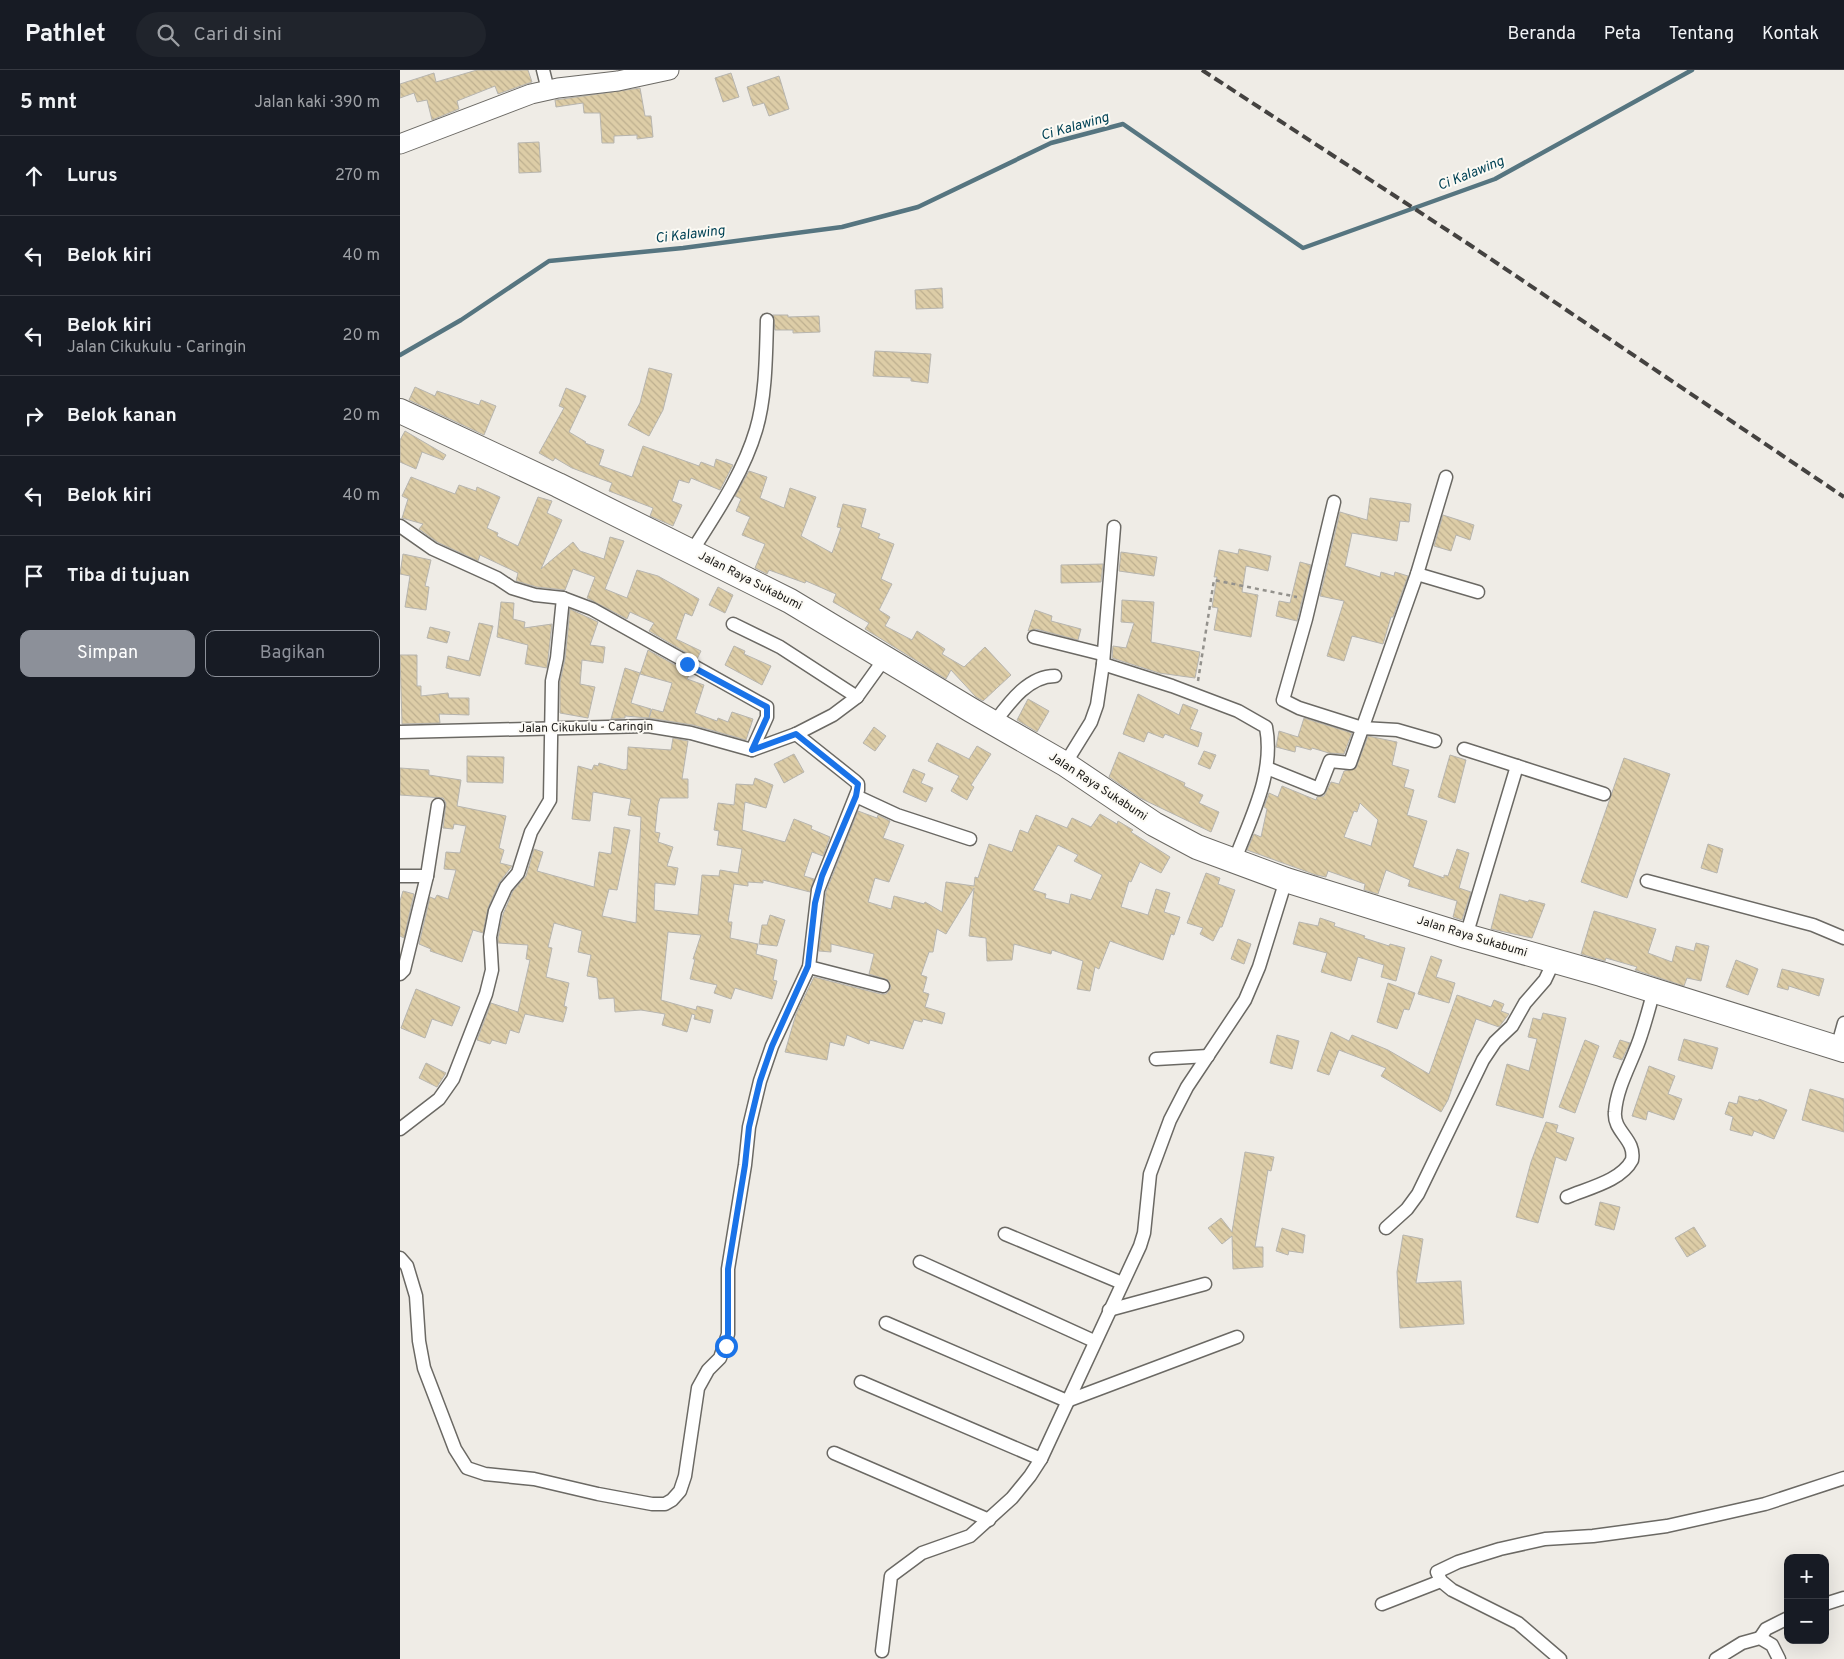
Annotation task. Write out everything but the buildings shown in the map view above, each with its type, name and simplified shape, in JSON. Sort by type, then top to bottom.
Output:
[{"type":"highway","name":"Jalan Raya Sukabumi","points":[[405,419],[525,468],[816,615],[1065,764],[1175,836],[1234,862],[1466,936],[1654,990],[1840,1049]]},
{"type":"street","points":[[543,70],[548,90]]},
{"type":"street","points":[[400,144],[498,105],[548,90],[618,81],[669,70]]},
{"type":"street","points":[[692,551],[730,489],[756,429],[766,357],[767,320]]},
{"type":"street","points":[[1267,768],[1319,789],[1330,761],[1350,763],[1416,574],[1446,477]]},
{"type":"street","points":[[1334,502],[1311,600],[1283,700],[1298,708],[1362,728],[1397,730],[1435,741]]},
{"type":"street","points":[[400,526],[433,549],[497,578],[512,588],[535,595],[564,598],[592,609],[767,707],[767,717],[752,750]]},
{"type":"street","points":[[1065,764],[1095,714],[1103,659],[1114,527]]},
{"type":"street","points":[[1416,574],[1478,592]]},
{"type":"street","points":[[400,1129],[439,1099],[446,1091],[480,1013],[492,970],[490,937],[495,911],[506,886],[518,873],[531,832],[550,800],[552,681],[557,658],[564,598]]},
{"type":"street","points":[[733,624],[780,647],[857,697]]},
{"type":"street","points":[[1034,637],[1103,659],[1238,711],[1257,720],[1266,727],[1269,744],[1267,768],[1234,862]]},
{"type":"street","points":[[752,750],[796,734],[833,716],[857,697],[885,658]]},
{"type":"street","points":[[994,723],[1025,687],[1046,676],[1055,676]]},
{"type":"street","name":"Jalan Cikukulu - Caringin","points":[[400,732],[660,727],[699,734],[752,750]]},
{"type":"street","points":[[400,1258],[406,1266],[416,1296],[419,1341],[424,1368],[452,1441],[460,1459],[467,1468],[485,1474],[534,1479],[652,1504],[666,1504],[680,1491],[685,1476],[698,1388],[708,1370],[720,1358],[727,1340],[728,1269],[745,1165],[749,1127],[760,1081],[772,1046],[808,966],[818,890],[856,796],[858,784],[796,734]]},
{"type":"street","points":[[1464,749],[1604,794]]},
{"type":"street","points":[[1466,936],[1518,766]]},
{"type":"street","points":[[856,796],[897,815],[970,840]]},
{"type":"street","points":[[400,974],[404,970],[427,876],[438,805]]},
{"type":"street","points":[[400,876],[427,876]]},
{"type":"street","points":[[882,1651],[891,1576],[922,1553],[970,1536],[989,1520],[1021,1487],[1041,1459],[1094,1340],[1140,1246],[1144,1233],[1150,1174],[1170,1120],[1187,1087],[1246,1000],[1259,967],[1286,880]]},
{"type":"street","points":[[1648,880],[1813,925],[1844,938]]},
{"type":"street","points":[[1386,1228],[1413,1202],[1433,1166],[1483,1060],[1495,1042],[1512,1026],[1525,1002],[1545,980],[1554,961]]},
{"type":"street","points":[[808,966],[883,986]]},
{"type":"street","points":[[1566,1197],[1614,1177],[1622,1172],[1632,1160],[1631,1146],[1615,1122],[1615,1112],[1619,1092],[1641,1036],[1654,990]]},
{"type":"street","points":[[1840,1049],[1844,1023]]},
{"type":"street","points":[[1156,1059],[1208,1056]]},
{"type":"street","points":[[1005,1234],[1122,1283]]},
{"type":"street","points":[[920,1262],[1094,1340]]},
{"type":"street","points":[[1109,1310],[1205,1284]]},
{"type":"street","points":[[886,1323],[1067,1401],[1237,1337]]},
{"type":"street","points":[[861,1382],[1041,1459]]},
{"type":"street","points":[[834,1453],[989,1520]]},
{"type":"street","points":[[1560,1659],[1518,1623],[1458,1593],[1441,1580],[1437,1572],[1442,1568],[1500,1549],[1545,1539],[1593,1536],[1668,1526],[1766,1504],[1844,1478]]},
{"type":"street","points":[[1382,1604],[1441,1580]]},
{"type":"street","points":[[1829,1603],[1844,1598]]},
{"type":"street","points":[[1716,1659],[1742,1643],[1760,1638],[1766,1629],[1784,1620]]},
{"type":"street","points":[[1760,1638],[1772,1644],[1779,1659]]},
{"type":"path","points":[[1196,695],[1214,580],[1311,600]]},
{"type":"waterway","name":"Ci Kalawing","points":[[400,355],[461,320],[549,261],[683,248],[842,227],[918,207],[1051,143],[1123,124],[1303,248],[1495,179],[1692,70]]},
{"type":"railway","points":[[1202,70],[1470,245],[1844,497]]},
{"type":"route","points":[[687,664],[728,684],[767,707],[767,717],[752,750],[796,734],[858,784],[856,796],[828,860],[818,890],[808,966],[772,1046],[760,1081],[749,1127],[745,1165],[728,1269],[728,1334],[726,1346]]}]
